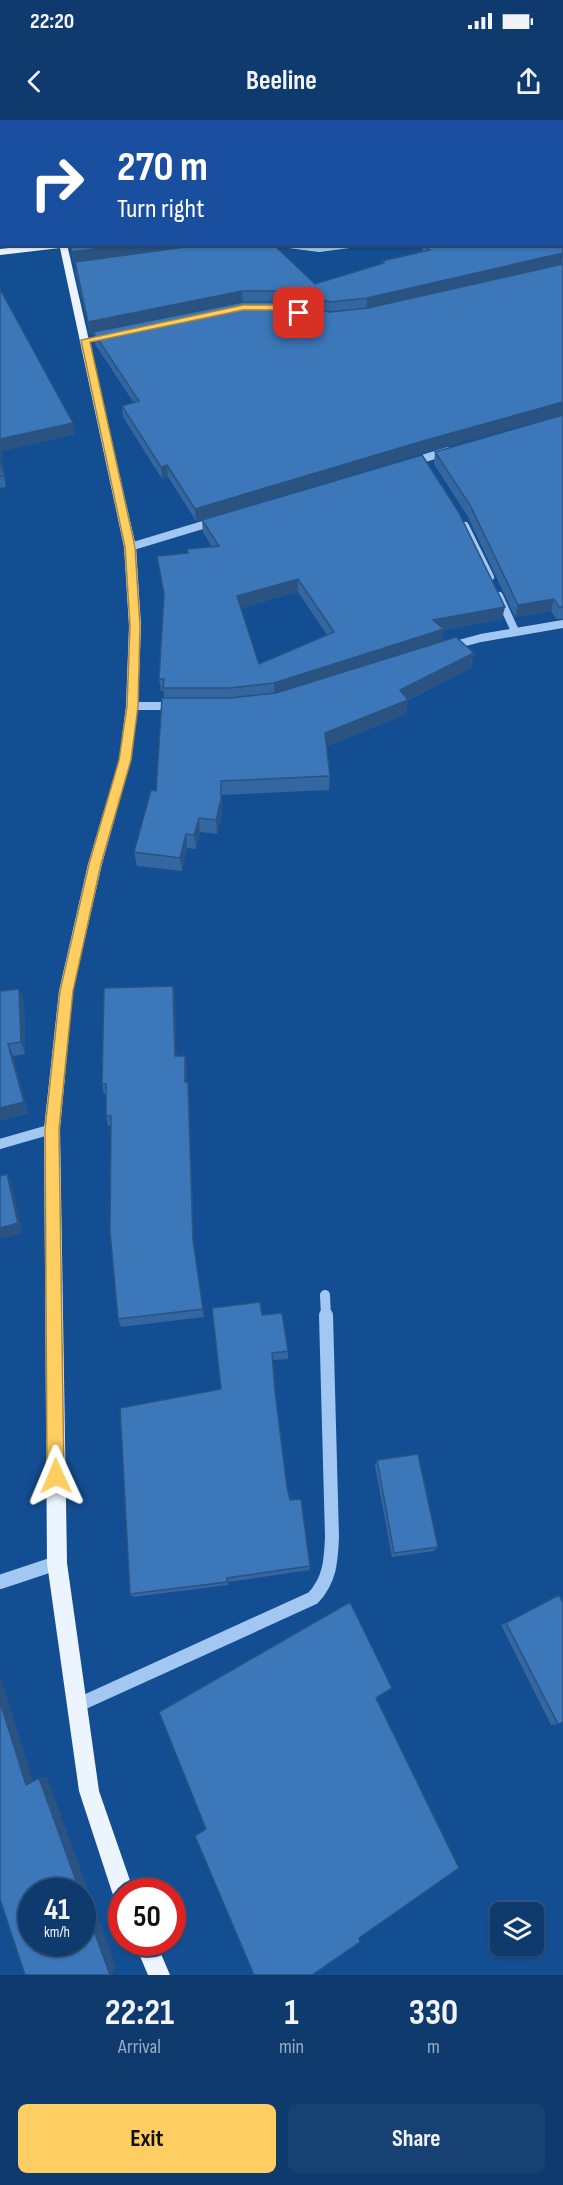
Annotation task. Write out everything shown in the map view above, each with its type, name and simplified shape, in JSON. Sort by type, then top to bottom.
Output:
[{"type":"main road","points":[[0,252],[54,246]]},
{"type":"main road","points":[[63,246],[74,269],[91,339],[130,547],[135,626],[132,706],[125,760],[95,864],[66,991],[52,1129],[57,1563],[88,1791],[118,1878]]},
{"type":"main road","points":[[151,1956],[159,1975]]},
{"type":"street","points":[[296,246],[321,249],[344,249],[352,246]]},
{"type":"street","points":[[400,465],[455,449]]},
{"type":"street","points":[[423,459],[428,467]]},
{"type":"street","points":[[130,547],[220,520]]},
{"type":"street","points":[[462,520],[515,631]]},
{"type":"street","points":[[437,650],[515,631],[563,624]]},
{"type":"street","points":[[132,706],[187,706]]},
{"type":"street","points":[[0,1144],[52,1129]]},
{"type":"street","points":[[78,1705],[314,1598],[324,1588],[330,1571],[332,1537],[325,1295]]},
{"type":"street","points":[[0,1582],[57,1563]]},
{"type":"building","points":[[70,246],[116,246],[72,252]]},
{"type":"building","points":[[192,246],[275,246],[315,284],[384,263],[382,261],[430,250],[424,246],[563,246],[563,253],[367,298],[331,302],[274,291],[242,291],[88,322],[75,262]]},
{"type":"building","points":[[563,264],[563,402],[195,509],[167,465],[161,467],[122,406],[139,401],[93,332],[243,302],[272,302],[330,312],[368,308]]},
{"type":"building","points":[[0,289],[73,423],[0,439]]},
{"type":"building","points":[[563,415],[563,607],[559,607],[554,599],[518,605],[470,505],[435,452]]},
{"type":"building","points":[[0,451],[3,476],[0,476]]},
{"type":"building","points":[[422,455],[458,511],[505,607],[433,620],[444,629],[274,683],[229,688],[163,688],[164,679],[159,679],[164,594],[157,556],[188,553],[187,549],[219,546],[202,520]],"holes":[[[298,579],[334,632],[259,664],[237,596]]]},
{"type":"building","points":[[456,637],[474,653],[400,690],[408,700],[325,733],[330,776],[221,781],[221,799],[216,820],[199,818],[194,835],[186,834],[180,858],[134,852],[151,790],[156,791],[162,698],[229,698],[276,693]]},
{"type":"building","points":[[173,986],[175,1056],[185,1056],[185,1082],[188,1082],[193,1240],[203,1309],[118,1319],[110,1232],[111,1116],[106,1116],[106,1084],[102,1084],[104,988]]},
{"type":"building","points":[[19,989],[21,1042],[8,1044],[24,1102],[0,1108],[0,991]]},
{"type":"building","points":[[7,1174],[18,1223],[0,1228],[0,1176]]},
{"type":"building","points":[[260,1302],[262,1315],[282,1313],[288,1351],[272,1353],[275,1391],[287,1487],[290,1500],[301,1499],[310,1566],[227,1578],[227,1582],[130,1594],[120,1408],[221,1389],[212,1308]]},
{"type":"building","points":[[418,1454],[438,1547],[394,1553],[377,1460]]},
{"type":"building","points":[[559,1595],[563,1603],[563,1722],[558,1724],[506,1623]]},
{"type":"building","points":[[350,1602],[392,1688],[376,1698],[459,1868],[359,1938],[360,1942],[312,1975],[254,1975],[195,1836],[206,1829],[159,1712]]},
{"type":"building","points":[[0,1702],[26,1785],[39,1778],[75,1878],[18,1878],[18,1954],[0,1899]]},
{"type":"building","points":[[96,1936],[110,1975],[25,1975],[19,1956],[96,1956]]},
{"type":"route","points":[[56,1476],[52,1129],[66,991],[95,864],[125,760],[132,706],[135,626],[130,547],[86,340],[243,308],[273,308],[299,313]]}]
